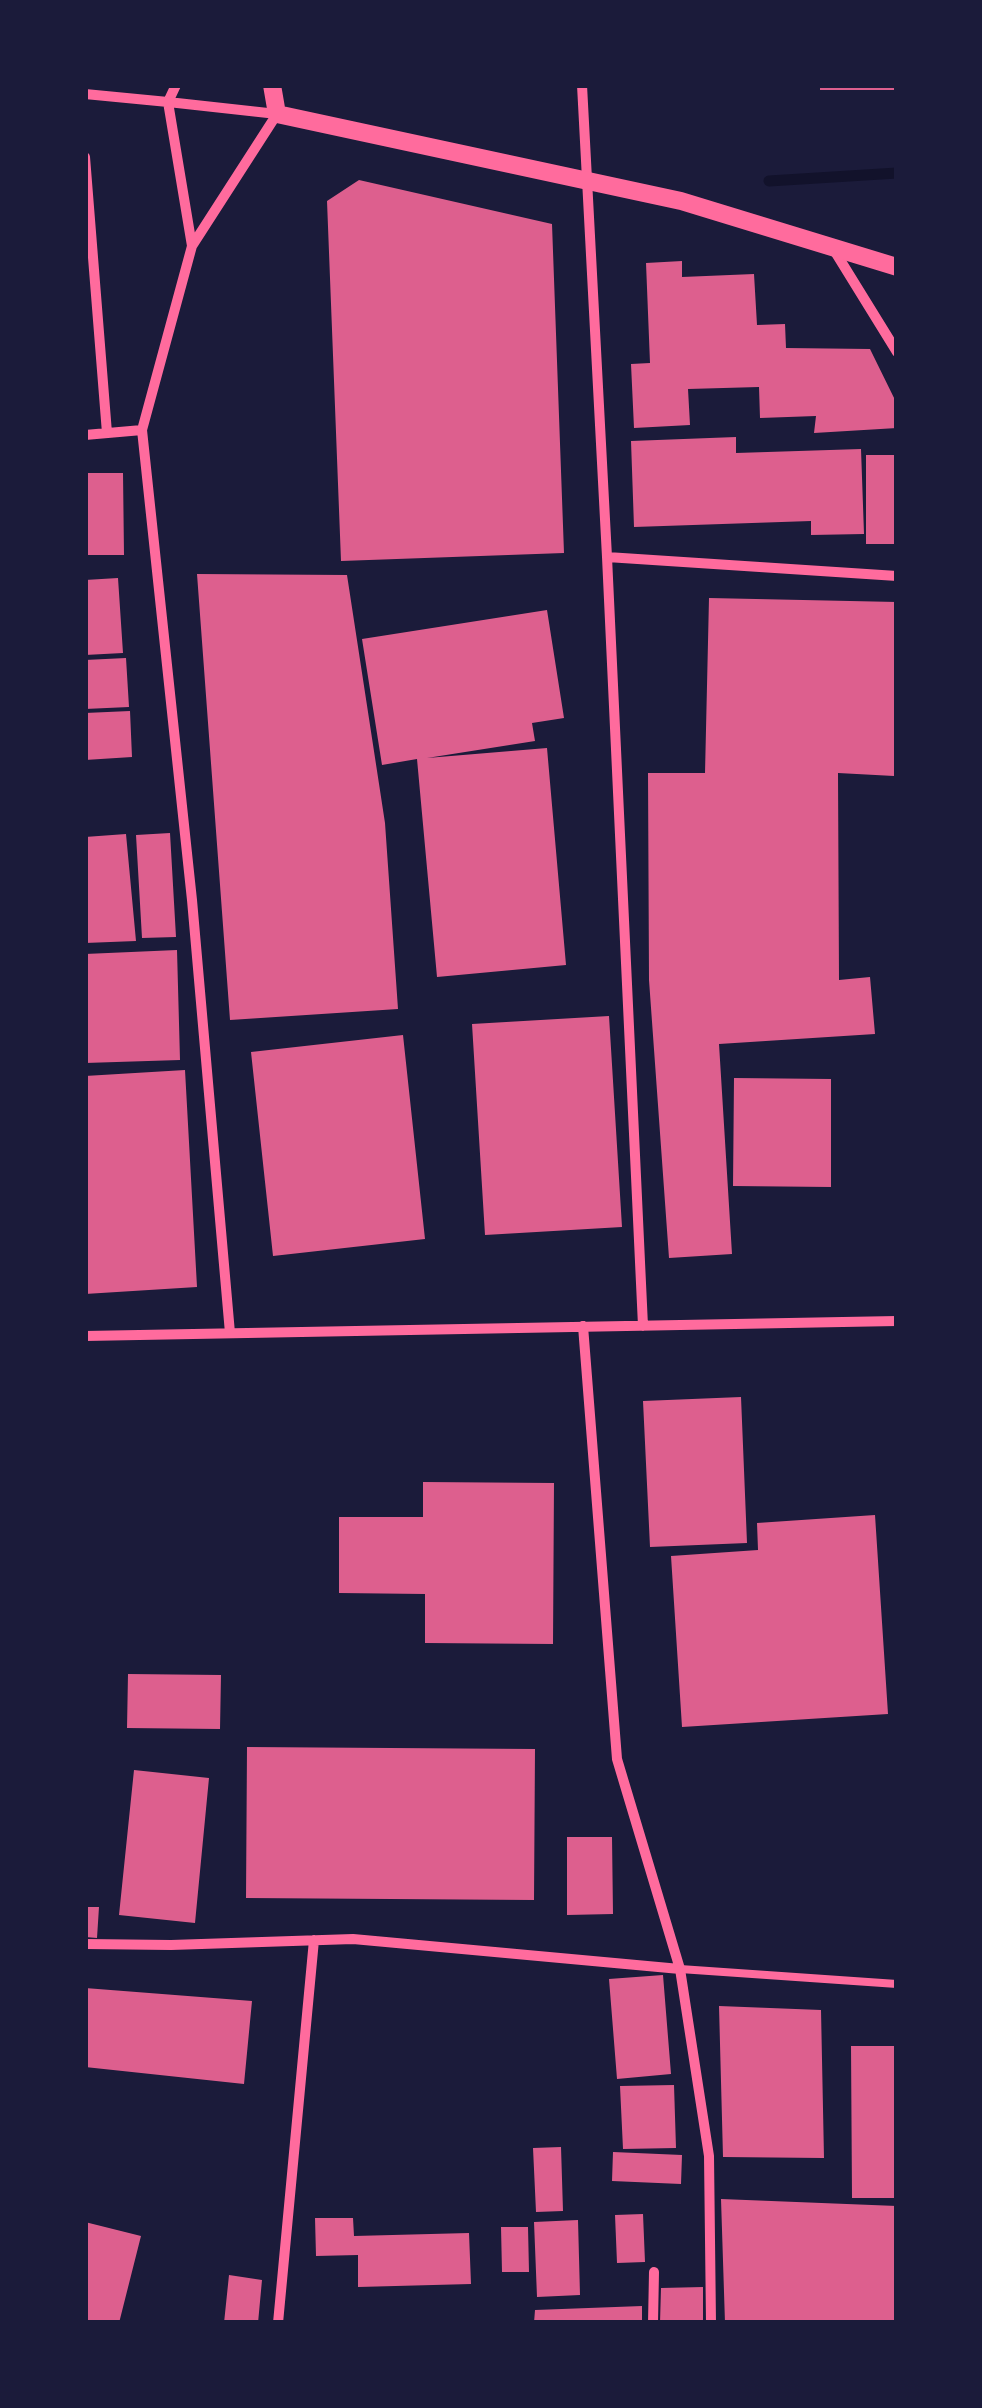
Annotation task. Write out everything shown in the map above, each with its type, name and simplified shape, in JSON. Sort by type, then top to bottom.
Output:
[{"type":"street","points":[[176,85],[168,102],[192,246]]},
{"type":"street","points":[[230,1333],[192,900],[142,430],[192,246],[277,114],[272,85]]},
{"type":"street","points":[[582,85],[643,1326]]},
{"type":"street","points":[[85,94],[277,114],[680,200],[897,267]]},
{"type":"street","points":[[85,157],[107,433]]},
{"type":"street","points":[[832,247],[897,352]]},
{"type":"street","points":[[85,434],[142,430]]},
{"type":"street","points":[[607,557],[897,576]]},
{"type":"street","points":[[85,1336],[897,1321]]},
{"type":"street","points":[[584,1326],[617,1759],[680,1970],[709,2156],[711,2323]]},
{"type":"street","points":[[85,1944],[353,1939],[680,1970]]},
{"type":"street","points":[[278,2323],[314,1940]]},
{"type":"street","points":[[654,2272],[654,2323]]},
{"type":"lane","points":[[680,1970],[897,1984]]},
{"type":"building","points":[[820,85],[897,85],[897,90],[820,90]]},
{"type":"building","points":[[359,180],[552,224],[564,553],[341,561],[327,201]]},
{"type":"building","points":[[682,261],[682,277],[754,274],[757,325],[785,324],[786,348],[870,349],[897,404],[897,428],[814,433],[816,416],[760,418],[759,387],[688,389],[690,425],[634,428],[631,364],[650,363],[646,263]]},
{"type":"building","points":[[736,437],[736,453],[861,449],[864,534],[811,535],[811,521],[634,527],[631,441]]},
{"type":"building","points":[[866,455],[897,455],[897,544],[866,544]]},
{"type":"building","points":[[85,473],[123,473],[124,555],[85,555]]},
{"type":"building","points":[[197,574],[347,575],[385,823],[398,1009],[230,1020]]},
{"type":"building","points":[[118,578],[123,653],[85,655],[85,580]]},
{"type":"building","points":[[709,598],[897,602],[894,776],[838,773],[839,980],[870,977],[875,1034],[719,1044],[732,1254],[669,1258],[649,980],[648,773],[705,773]]},
{"type":"building","points":[[547,610],[564,718],[532,723],[535,741],[427,758],[547,748],[566,965],[437,977],[417,759],[382,765],[362,639]]},
{"type":"building","points":[[126,658],[129,707],[85,709],[85,660]]},
{"type":"building","points":[[130,711],[132,757],[85,760],[85,713]]},
{"type":"building","points":[[170,833],[176,937],[142,938],[136,835]]},
{"type":"building","points":[[126,834],[136,941],[85,943],[85,837]]},
{"type":"building","points":[[177,950],[180,1060],[85,1063],[85,954]]},
{"type":"building","points":[[609,1016],[622,1227],[485,1235],[472,1024]]},
{"type":"building","points":[[403,1035],[425,1239],[273,1256],[251,1052]]},
{"type":"building","points":[[185,1070],[197,1287],[85,1294],[85,1076]]},
{"type":"building","points":[[734,1078],[831,1079],[831,1187],[733,1186]]},
{"type":"building","points":[[741,1397],[747,1543],[650,1547],[643,1401]]},
{"type":"building","points":[[423,1482],[554,1483],[553,1644],[425,1643],[425,1594],[339,1593],[339,1517],[423,1517]]},
{"type":"building","points":[[875,1515],[888,1714],[682,1727],[671,1556],[758,1550],[757,1523]]},
{"type":"building","points":[[128,1674],[221,1675],[220,1729],[127,1728]]},
{"type":"building","points":[[247,1747],[535,1749],[534,1900],[246,1898]]},
{"type":"building","points":[[134,1770],[209,1778],[195,1923],[119,1915]]},
{"type":"building","points":[[567,1837],[612,1837],[613,1914],[567,1915]]},
{"type":"building","points":[[85,1907],[99,1907],[97,1938],[85,1937]]},
{"type":"building","points":[[663,1975],[671,2074],[617,2079],[609,1979]]},
{"type":"building","points":[[85,1988],[252,2001],[244,2084],[85,2067]]},
{"type":"building","points":[[719,2006],[821,2010],[824,2158],[723,2157]]},
{"type":"building","points":[[851,2046],[897,2046],[897,2198],[852,2198]]},
{"type":"building","points":[[674,2085],[676,2148],[623,2149],[620,2086]]},
{"type":"building","points":[[561,2147],[563,2211],[536,2212],[533,2148]]},
{"type":"building","points":[[613,2152],[682,2155],[681,2184],[612,2181]]},
{"type":"building","points":[[721,2199],[897,2206],[897,2323],[725,2323]]},
{"type":"building","points":[[643,2214],[645,2262],[617,2263],[615,2215]]},
{"type":"building","points":[[315,2218],[353,2218],[354,2236],[469,2233],[471,2284],[358,2287],[358,2255],[316,2256]]},
{"type":"building","points":[[578,2220],[580,2295],[537,2297],[534,2222]]},
{"type":"building","points":[[85,2222],[141,2236],[119,2323],[85,2323]]},
{"type":"building","points":[[501,2227],[528,2227],[529,2272],[502,2272]]},
{"type":"building","points":[[229,2275],[262,2280],[258,2323],[224,2323]]},
{"type":"building","points":[[703,2287],[703,2323],[660,2323],[661,2288]]},
{"type":"building","points":[[642,2306],[642,2323],[534,2323],[535,2310]]},
{"type":"waterway","points":[[769,181],[897,173]]}]
